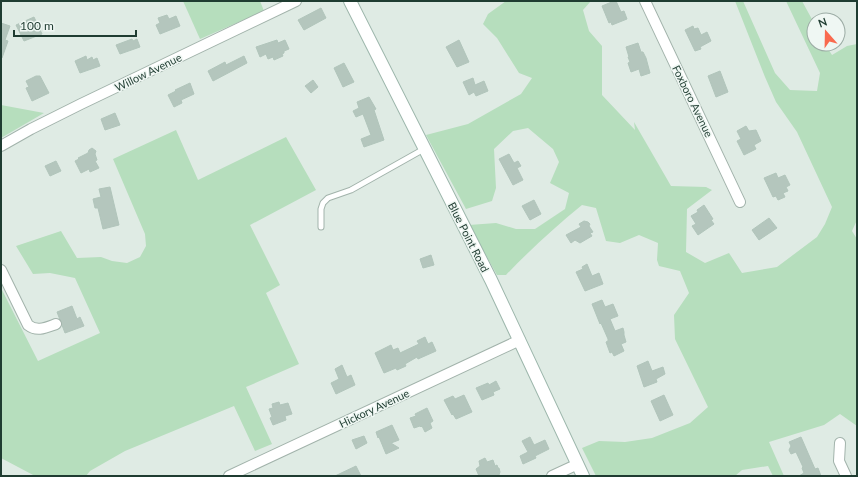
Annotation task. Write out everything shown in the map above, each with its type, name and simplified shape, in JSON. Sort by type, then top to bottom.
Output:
[{"type":"street","name":"Willow Avenue","points":[[1,146],[66,111],[296,1]]},
{"type":"street","name":"Blue Point Road","points":[[350,1],[520,340],[583,476]]},
{"type":"street","name":"Foxboro Avenue","points":[[645,1],[740,202]]},
{"type":"street","points":[[1,270],[28,325],[32,329],[39,330],[56,324]]},
{"type":"street","name":"Hickory Avenue","points":[[229,476],[520,340]]},
{"type":"street","points":[[840,442],[839,461],[846,476]]},
{"type":"street","points":[[552,476],[578,464]]},
{"type":"lane","points":[[321,227],[321,209],[323,203],[328,198],[357,187],[424,149]]},
{"type":"green space","points":[[183,1],[260,1],[264,11],[200,39]]},
{"type":"green space","points":[[506,1],[591,1],[583,10],[589,31],[602,46],[602,95],[635,130],[634,122],[671,186],[706,187],[712,190],[687,209],[686,252],[705,263],[729,253],[742,273],[777,267],[817,237],[825,224],[832,207],[797,132],[776,102],[735,1],[743,1],[775,73],[790,90],[817,91],[820,73],[810,52],[830,52],[832,55],[837,52],[846,52],[846,47],[857,44],[857,220],[852,231],[857,239],[857,426],[840,414],[824,425],[769,442],[784,476],[773,476],[768,466],[742,470],[735,476],[596,476],[582,448],[599,441],[625,442],[652,438],[690,423],[708,407],[675,339],[674,315],[689,293],[680,271],[659,266],[657,260],[658,243],[639,235],[620,243],[606,241],[596,208],[582,205],[543,239],[506,275],[497,275],[469,225],[496,223],[516,229],[535,229],[565,209],[569,193],[550,183],[559,162],[553,149],[528,128],[513,131],[494,149],[496,188],[492,201],[466,209],[426,135],[468,124],[521,94],[532,78],[519,73],[497,38],[483,24],[488,14]]},
{"type":"green space","points":[[786,1],[802,1],[808,12],[806,12],[806,43]]},
{"type":"green space","points":[[1,105],[44,113],[1,138]]},
{"type":"green space","points":[[176,130],[198,180],[286,137],[316,190],[250,225],[280,285],[266,293],[299,364],[246,387],[272,444],[255,451],[234,406],[125,451],[90,471],[86,476],[35,476],[1,458],[1,288],[38,361],[100,333],[75,278],[50,273],[33,274],[16,246],[61,231],[77,258],[101,257],[112,261],[127,263],[140,257],[146,246],[145,234],[113,159]]},
{"type":"building","points":[[616,1],[621,12],[624,11],[627,19],[612,25],[611,22],[609,23],[602,6]]},
{"type":"building","points":[[321,8],[326,18],[304,30],[298,20]]},
{"type":"building","points":[[167,15],[169,19],[176,16],[180,26],[160,34],[156,25],[160,23],[158,18]]},
{"type":"building","points":[[34,17],[42,34],[24,41],[16,25]]},
{"type":"building","points":[[1,23],[10,26],[5,40],[8,41],[2,58],[1,58]]},
{"type":"building","points":[[693,26],[694,29],[698,28],[701,35],[707,32],[711,41],[700,47],[701,49],[695,51],[685,30]]},
{"type":"building","points":[[132,39],[133,41],[137,39],[140,47],[120,54],[116,45]]},
{"type":"building","points":[[277,40],[278,43],[285,40],[289,49],[284,51],[282,54],[283,56],[274,60],[273,57],[268,59],[266,54],[260,57],[256,47]]},
{"type":"building","points":[[459,40],[469,62],[457,67],[446,47]]},
{"type":"building","points":[[638,43],[641,52],[643,52],[646,58],[650,73],[641,76],[639,69],[631,72],[626,47]]},
{"type":"building","points":[[86,56],[87,60],[92,57],[93,60],[97,58],[100,66],[80,73],[75,61]]},
{"type":"building","points":[[244,56],[247,63],[213,81],[208,71],[225,62],[226,65]]},
{"type":"building","points":[[344,63],[354,82],[343,87],[334,68]]},
{"type":"building","points":[[720,71],[728,92],[716,97],[708,76]]},
{"type":"building","points":[[36,76],[40,76],[49,93],[32,101],[26,88],[29,87],[26,81]]},
{"type":"building","points":[[473,78],[475,85],[484,81],[488,91],[476,96],[474,92],[469,95],[463,82]]},
{"type":"building","points":[[313,80],[318,87],[311,93],[305,86]]},
{"type":"building","points":[[190,83],[194,94],[181,100],[182,103],[174,107],[168,95]]},
{"type":"building","points":[[369,97],[376,109],[374,110],[384,140],[364,147],[361,139],[371,135],[363,114],[356,117],[353,111],[359,108],[357,102]]},
{"type":"building","points":[[115,113],[120,125],[105,130],[101,119]]},
{"type":"building","points":[[746,126],[749,131],[756,130],[761,141],[754,145],[756,149],[744,155],[737,141],[741,139],[737,131]]},
{"type":"building","points":[[92,148],[96,151],[95,154],[97,160],[95,161],[99,168],[90,172],[89,169],[81,173],[75,161],[88,153]]},
{"type":"building","points":[[509,154],[514,163],[518,161],[521,166],[517,168],[523,180],[513,185],[499,159]]},
{"type":"building","points":[[56,161],[61,171],[50,176],[45,166]]},
{"type":"building","points":[[776,173],[778,178],[785,175],[790,185],[786,187],[788,191],[783,193],[785,197],[778,200],[776,196],[773,197],[764,178]]},
{"type":"building","points":[[110,187],[119,225],[103,229],[98,208],[95,208],[93,199],[101,197],[99,189]]},
{"type":"building","points":[[534,200],[541,214],[530,220],[522,206]]},
{"type":"building","points":[[704,205],[713,219],[711,220],[714,224],[698,235],[692,226],[696,224],[691,216],[698,212],[697,210]]},
{"type":"building","points":[[769,218],[777,228],[759,240],[752,230]]},
{"type":"building","points":[[584,221],[590,224],[589,226],[593,232],[590,233],[592,236],[580,243],[575,240],[571,243],[566,235],[581,227],[579,224]]},
{"type":"building","points":[[431,255],[434,265],[423,268],[420,259]]},
{"type":"building","points":[[587,264],[592,276],[599,273],[603,284],[585,291],[576,272],[583,269],[582,267]]},
{"type":"building","points":[[602,300],[605,307],[613,304],[618,316],[610,319],[615,331],[623,328],[624,332],[626,342],[621,344],[624,351],[614,356],[612,352],[610,353],[606,342],[608,339],[592,304]]},
{"type":"building","points":[[72,306],[77,319],[80,317],[84,326],[65,333],[57,312]]},
{"type":"building","points":[[425,337],[428,344],[432,342],[436,351],[418,359],[417,357],[405,364],[406,366],[397,370],[396,368],[384,373],[375,353],[391,345],[393,350],[398,348],[400,353],[419,344],[417,341]]},
{"type":"building","points":[[648,361],[652,371],[663,367],[665,374],[656,379],[657,382],[644,387],[637,366]]},
{"type":"building","points":[[342,365],[347,377],[351,375],[355,385],[336,394],[331,383],[339,379],[335,369]]},
{"type":"building","points":[[496,381],[500,389],[493,392],[494,395],[482,400],[476,388],[488,383],[489,385]]},
{"type":"building","points":[[464,395],[472,412],[456,419],[453,414],[452,415],[444,400],[453,396],[455,399]]},
{"type":"building","points":[[664,395],[673,415],[660,421],[651,401]]},
{"type":"building","points":[[279,402],[280,405],[288,403],[292,414],[285,416],[286,420],[273,425],[270,418],[272,417],[269,409],[273,408],[272,404]]},
{"type":"building","points":[[427,408],[433,421],[430,423],[432,428],[425,432],[422,426],[414,428],[410,418],[416,416],[415,414]]},
{"type":"building","points":[[392,425],[399,440],[391,443],[399,448],[386,454],[376,432]]},
{"type":"building","points":[[364,436],[367,443],[356,449],[352,440]]},
{"type":"building","points":[[530,437],[534,445],[545,440],[549,449],[535,456],[536,458],[523,464],[520,456],[528,452],[522,441]]},
{"type":"building","points":[[801,437],[815,469],[818,468],[821,476],[799,476],[804,473],[803,467],[796,452],[791,454],[789,450],[791,446],[789,442]]},
{"type":"building","points":[[485,458],[487,462],[493,460],[495,466],[497,465],[499,468],[499,475],[479,476],[476,469],[480,466],[479,461]]},
{"type":"building","points":[[356,466],[361,476],[335,476]]}]
